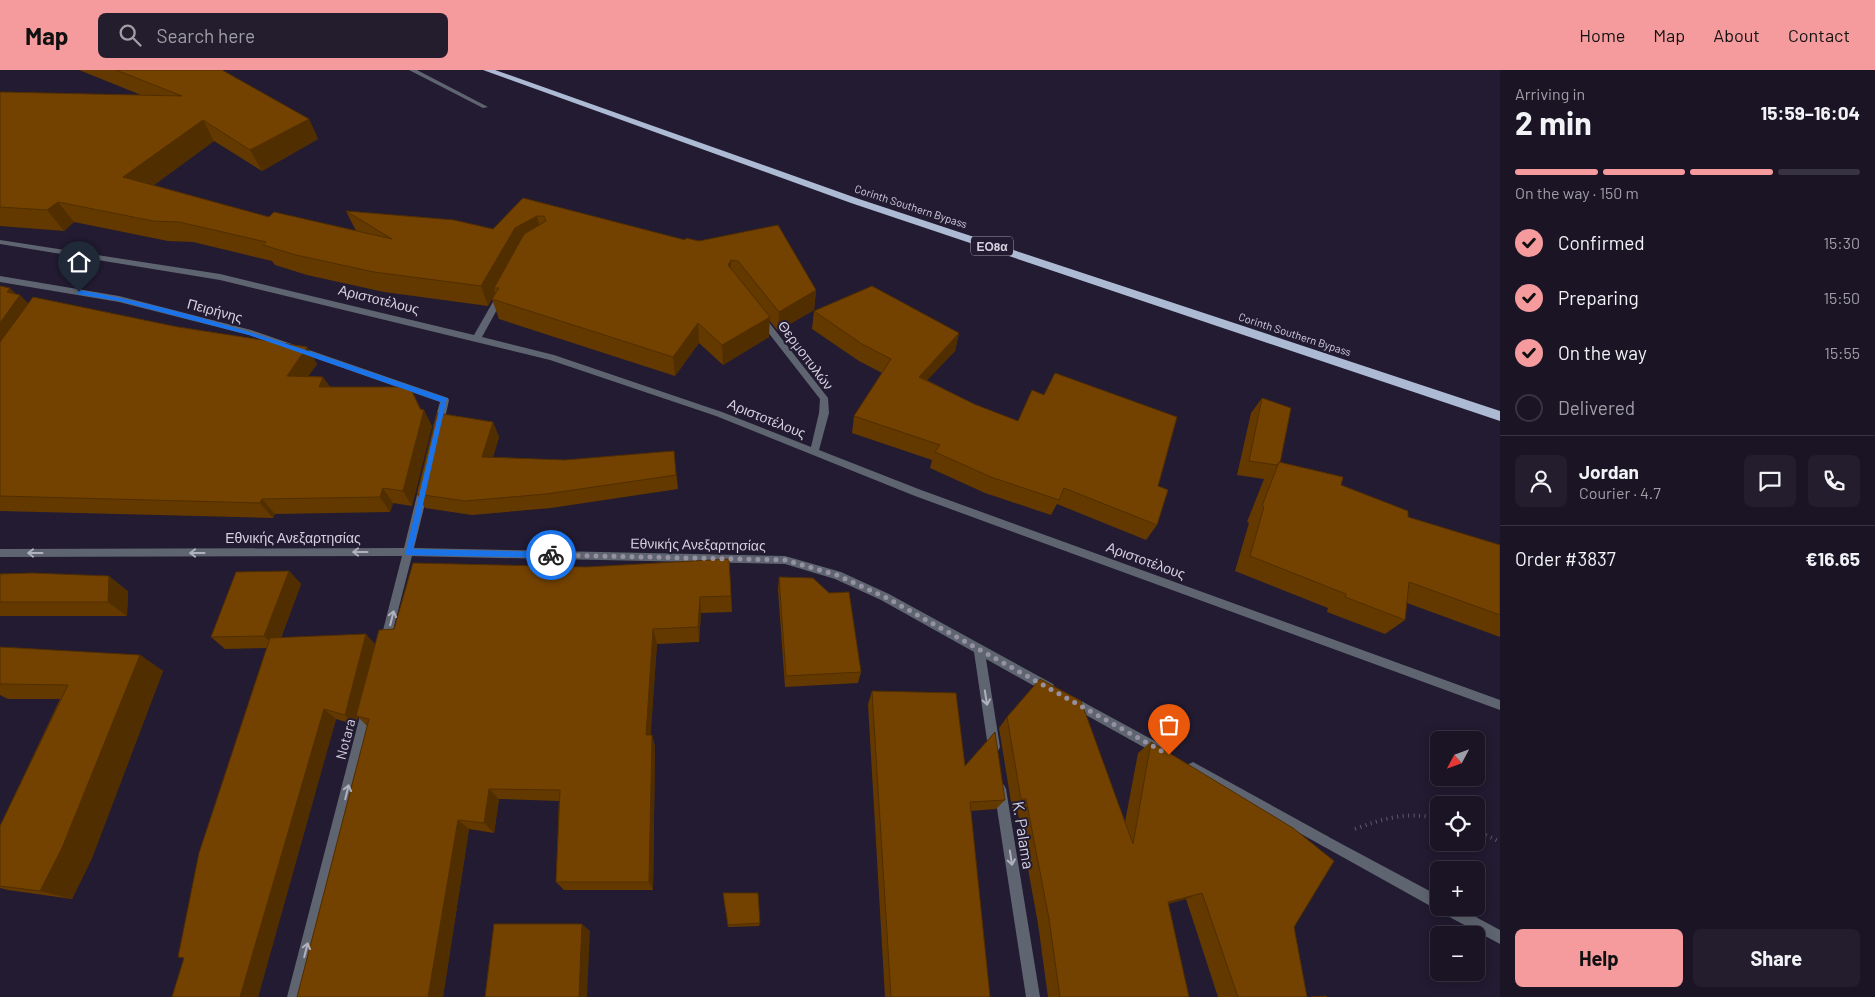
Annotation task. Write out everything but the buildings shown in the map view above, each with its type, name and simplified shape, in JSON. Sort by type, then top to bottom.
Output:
[{"type":"highway","name":"Corinth Southern Bypass","points":[[487,70],[846,198],[1500,416]]},
{"type":"street","points":[[412,70],[485,107]]},
{"type":"street","name":"Αριστοτέλους","points":[[0,242],[220,277],[552,357],[719,414],[918,493],[1500,705]]},
{"type":"street","name":"Πειρήνης","points":[[0,279],[119,299],[251,333],[445,400],[436,438]]},
{"type":"street","points":[[477,338],[506,286]]},
{"type":"street","points":[[54,297],[60,289]]},
{"type":"street","name":"Θερμοπυλών","points":[[752,307],[824,398],[824,413],[814,452]]},
{"type":"street","points":[[381,658],[426,476]]},
{"type":"street","name":"Εθνικής Ανεξαρτησίας","points":[[0,553],[408,552],[785,560],[837,575],[869,590],[1169,755]]},
{"type":"street","points":[[979,649],[995,756]]},
{"type":"street","name":"Notara","points":[[294,997],[371,697]]},
{"type":"street","points":[[1186,764],[1430,898]]},
{"type":"street","name":"K. Palama","points":[[998,775],[1033,997]]},
{"type":"street","points":[[1462,916],[1500,936]]},
{"type":"path","points":[[1325,841],[1394,814],[1423,814],[1430,816]]},
{"type":"path","points":[[1485,834],[1500,842]]},
{"type":"way so far","points":[[551,555],[785,560],[837,575],[885,597],[1169,755]]},
{"type":"route","points":[[79,292],[119,299],[251,333],[445,400],[408,552],[551,555]]}]
